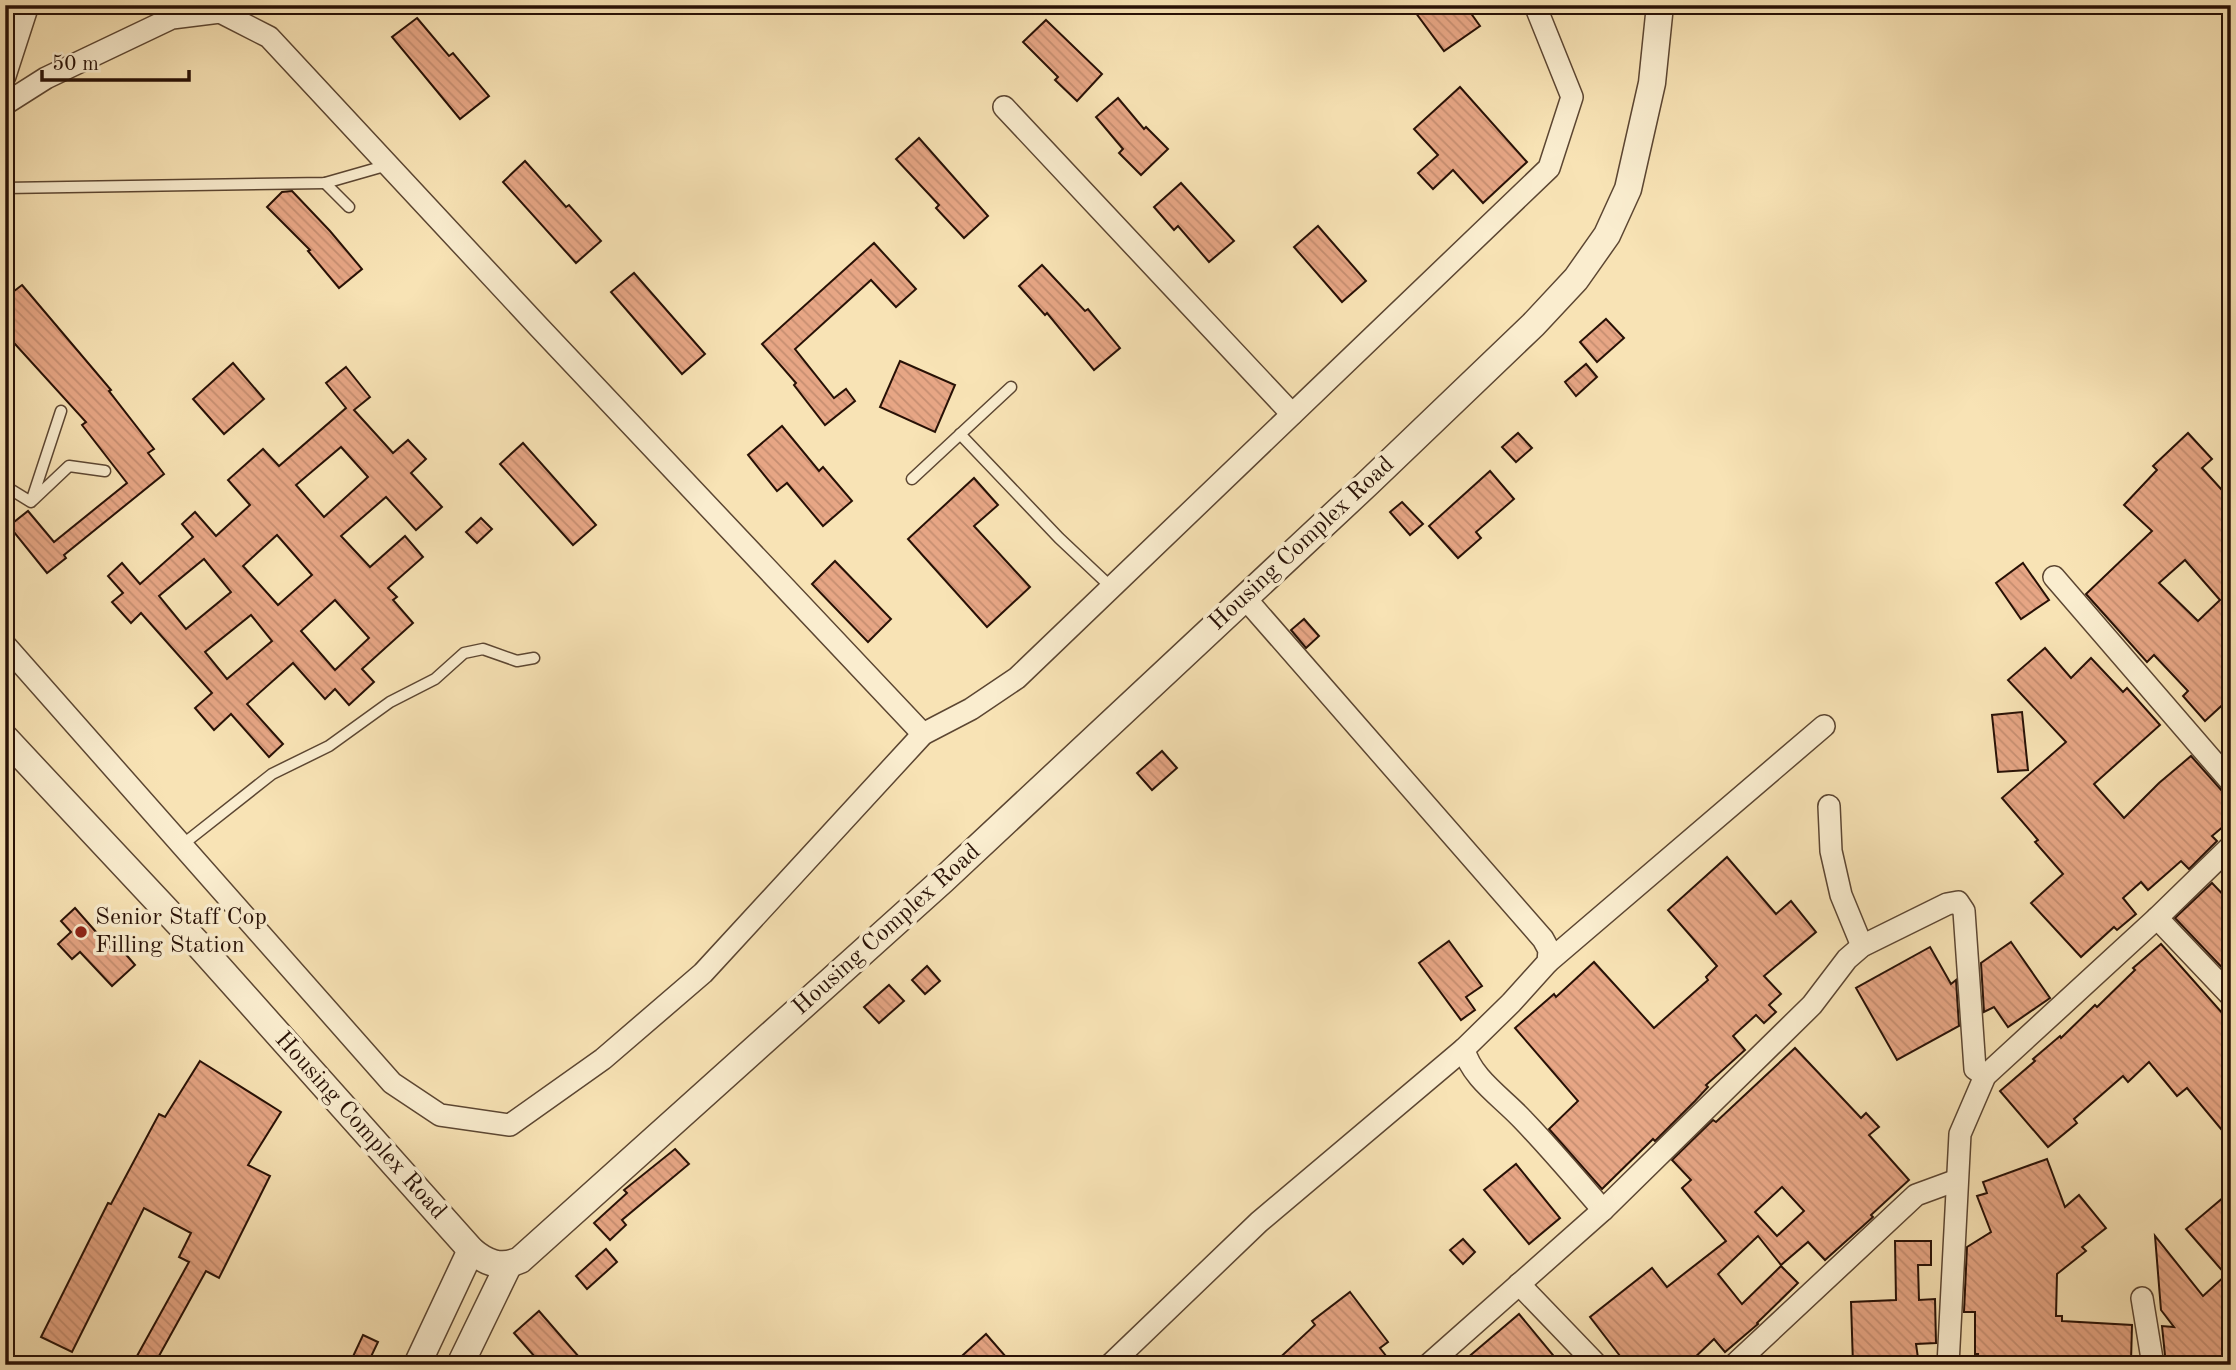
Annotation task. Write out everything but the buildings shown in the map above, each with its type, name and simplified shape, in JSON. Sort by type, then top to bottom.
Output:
[{"type":"street","points":[[5,76],[28,5]]},
{"type":"street","points":[[5,645],[392,1083],[440,1115],[510,1125],[603,1059],[703,972],[923,734],[971,709],[1017,678],[1549,168],[1572,97],[1535,5]]},
{"type":"street","name":"Housing Complex Road","points":[[5,738],[197,943],[471,1250],[493,1264],[508,1266],[520,1260],[943,880],[1533,325],[1584,268],[1607,235],[1628,189],[1652,83],[1660,5]]},
{"type":"street","points":[[5,104],[46,78],[172,18],[220,12],[269,37],[923,734]]},
{"type":"street","points":[[1004,107],[1292,414]]},
{"type":"street","points":[[2054,578],[2231,782]]},
{"type":"street","points":[[1245,598],[1543,939],[1549,950],[1548,962]]},
{"type":"street","points":[[1110,1365],[1259,1222],[1464,1049],[1548,962],[1824,726]]},
{"type":"street","points":[[1829,806],[1830,851],[1841,895],[1862,946]]},
{"type":"street","points":[[1948,1365],[1959,1134],[1985,1076],[2231,846]]},
{"type":"street","points":[[1428,1365],[1603,1210],[1812,1005],[1847,959],[1862,946],[1947,904],[1958,902],[1964,911],[1975,1069],[1985,1076]]},
{"type":"street","points":[[2157,918],[2231,996]]},
{"type":"street","points":[[1464,1049],[1475,1072],[1523,1120],[1603,1210]]},
{"type":"street","points":[[1734,1365],[1916,1195],[1957,1180]]},
{"type":"street","points":[[417,1365],[471,1250]]},
{"type":"street","points":[[460,1365],[508,1266]]},
{"type":"street","points":[[1520,1284],[1597,1365]]},
{"type":"street","points":[[2142,1298],[2153,1365]]},
{"type":"lane","points":[[5,188],[325,183],[388,165]]},
{"type":"lane","points":[[325,183],[349,207]]},
{"type":"lane","points":[[912,479],[1011,387]]},
{"type":"lane","points":[[32,502],[61,411]]},
{"type":"lane","points":[[960,434],[1111,587]]},
{"type":"lane","points":[[32,502],[69,466],[105,471]]},
{"type":"lane","points":[[5,486],[32,502]]},
{"type":"lane","points":[[182,845],[272,774],[329,746],[390,702],[435,680],[464,653],[483,649],[517,661],[534,658]]},
{"type":"place","name":"Senior Staff Cop Filling Station","points":[[81,932]]}]
